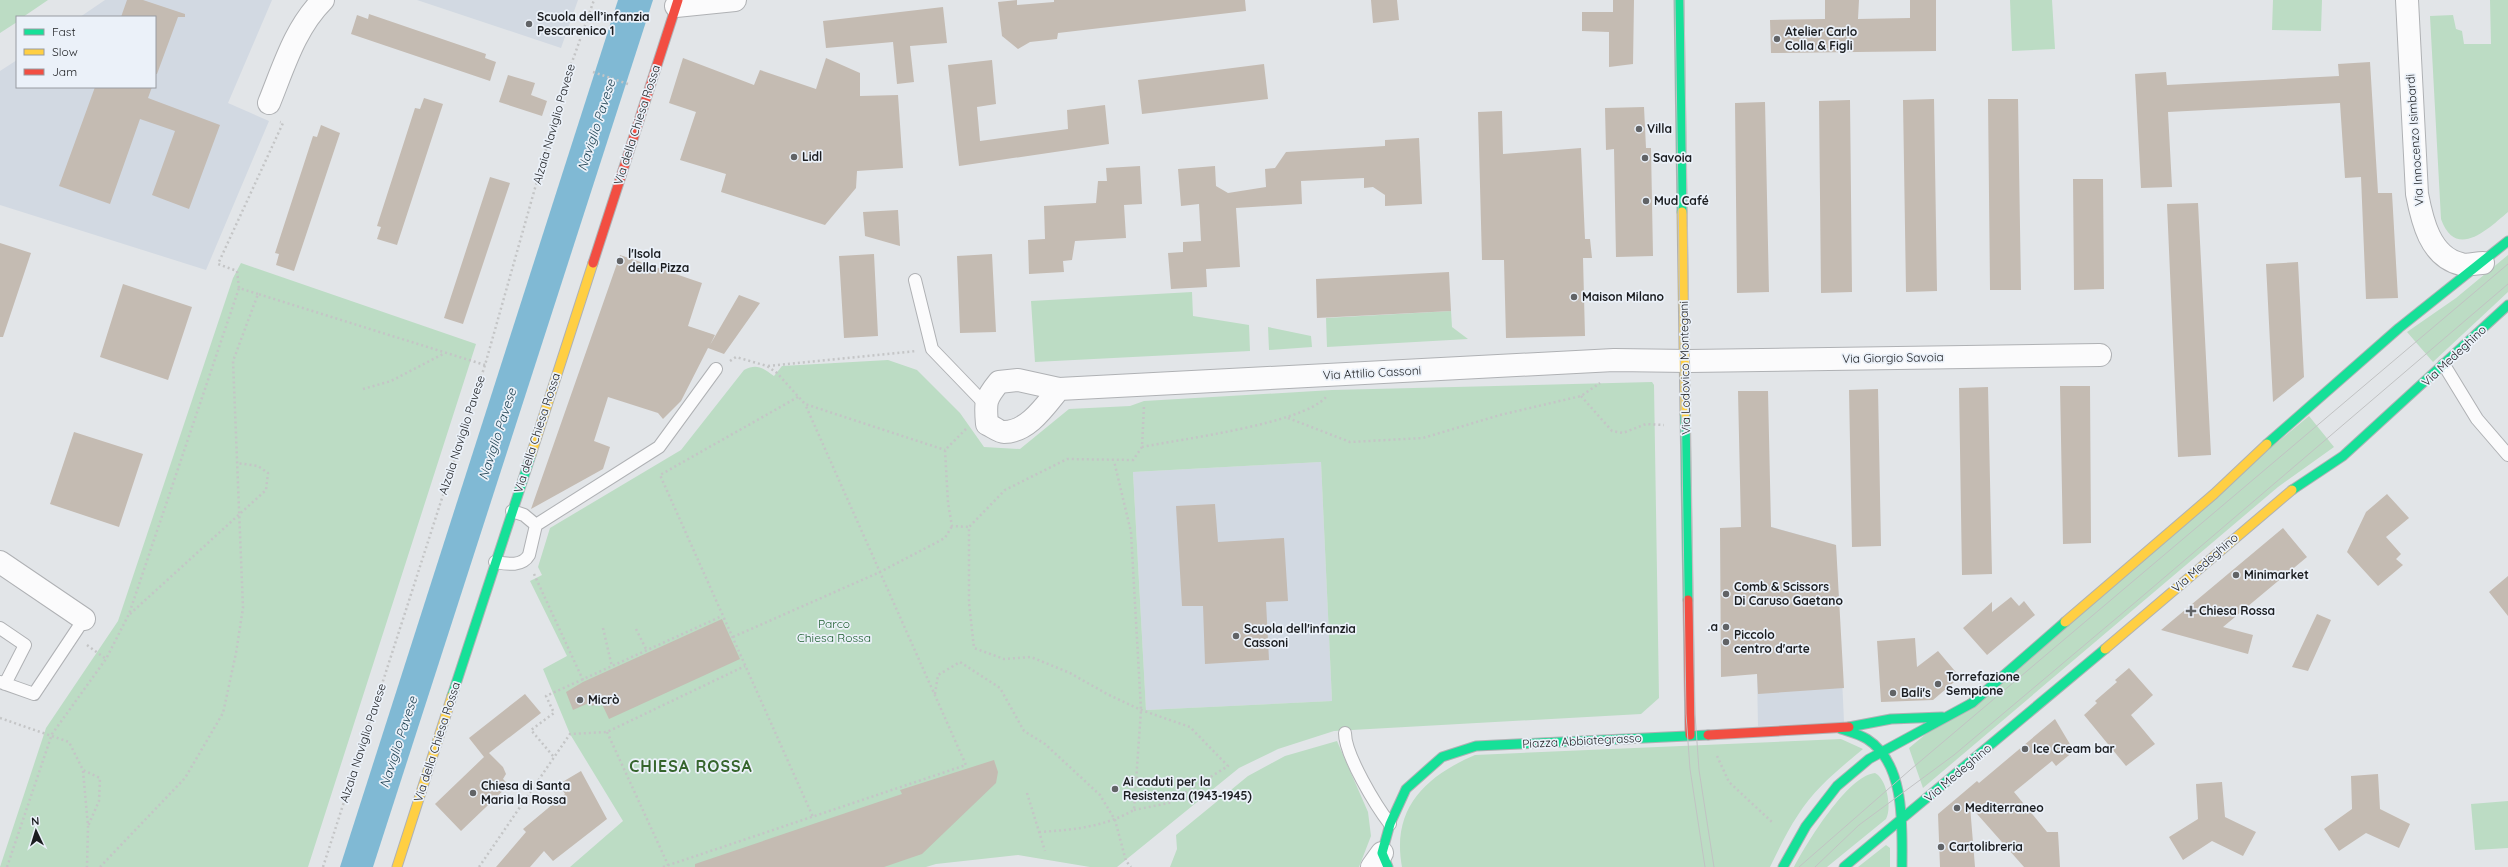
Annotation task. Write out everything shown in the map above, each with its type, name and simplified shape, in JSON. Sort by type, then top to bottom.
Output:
[{"type":"main road","name":"Via Lodovico Montegani","points":[[1679,0],[1690,735]]},
{"type":"main road","name":"Via della Chiesa Rossa","points":[[397,867],[677,3]]},
{"type":"main road","points":[[1783,867],[1806,826],[1837,786],[1869,759],[1972,703],[2214,494],[2281,431],[2399,328],[2483,263],[2508,241]]},
{"type":"main road","name":"Via Medeghino","points":[[1901,820],[2286,494],[2342,456],[2444,365],[2508,305]]},
{"type":"main road","name":"Piazza Abbiategrasso","points":[[1381,862],[1390,824],[1406,789],[1426,769],[1442,757],[1476,746],[1841,729],[1891,719],[1947,717]]},
{"type":"main road","name":"Piazza Abbiategrasso","points":[[1841,729],[1868,739],[1882,753],[1895,783],[1901,820],[1902,867]]},
{"type":"main road","points":[[1844,867],[1901,820]]},
{"type":"street","points":[[269,103],[297,34],[304,22],[323,0]]},
{"type":"street","points":[[677,3],[735,0]]},
{"type":"street","name":"Via Innocenzo Isimbardi","points":[[2407,0],[2417,194],[2423,223],[2444,258],[2461,264],[2483,263]]},
{"type":"street","name":"Via Giorgio Savoia","points":[[1685,361],[2100,355]]},
{"type":"street","name":"Via Attilio Cassoni","points":[[986,414],[999,382],[1018,380],[1059,389],[1614,360],[1685,361]]},
{"type":"street","points":[[986,414],[1003,432],[1022,428],[1037,415],[1059,389]]},
{"type":"street","points":[[0,562],[84,619]]},
{"type":"lane","points":[[915,280],[932,349],[986,414]]},
{"type":"lane","points":[[2444,365],[2477,419],[2508,456]]},
{"type":"lane","points":[[495,562],[508,565],[526,559],[536,525],[659,447],[716,369]]},
{"type":"lane","points":[[512,511],[524,515],[536,525]]},
{"type":"lane","points":[[0,628],[25,645],[2,683],[34,694],[84,619]]},
{"type":"lane","points":[[1345,733],[1348,750],[1365,784],[1390,824]]},
{"type":"path","name":"Alzaia Naviglio Pavese","points":[[322,867],[485,366],[565,82],[594,0]]},
{"type":"path","points":[[593,72],[626,84]]},
{"type":"path","points":[[7,867],[52,734],[106,659],[129,614],[239,288],[236,271],[218,264],[283,123],[264,116],[269,103]]},
{"type":"path","points":[[239,288],[485,366]]},
{"type":"path","points":[[100,867],[186,778],[223,713],[236,654],[243,608],[233,361],[258,294]]},
{"type":"path","points":[[767,366],[932,349]]},
{"type":"path","points":[[363,388],[391,381],[445,353]]},
{"type":"path","points":[[716,369],[736,357],[767,366],[777,373],[806,404],[945,450]]},
{"type":"path","points":[[1288,418],[1350,442],[1423,438],[1500,415],[1581,396],[1600,383],[1600,378]]},
{"type":"path","points":[[1142,447],[1288,418],[1319,406],[1328,395]]},
{"type":"path","points":[[1581,396],[1612,431],[1623,433],[1646,424],[1660,424]]},
{"type":"path","points":[[798,397],[660,475],[813,817]]},
{"type":"path","points":[[1039,832],[1076,829],[1115,820],[1134,810],[1169,803],[1228,766],[1190,727],[1141,710],[1107,694],[1070,673],[1032,657],[1004,659],[974,648],[969,603],[969,527],[1005,490],[1067,459],[1114,461],[1133,460],[1142,447],[1144,401]]},
{"type":"path","points":[[663,867],[966,765],[806,404]]},
{"type":"path","points":[[733,637],[880,572],[945,538],[952,526],[948,503],[945,450],[969,427],[986,414]]},
{"type":"path","points":[[1114,461],[1131,532],[1141,710],[1134,810]]},
{"type":"path","points":[[129,614],[266,490],[268,473],[258,466],[237,463]]},
{"type":"path","points":[[952,526],[969,527]]},
{"type":"path","points":[[526,559],[583,680]]},
{"type":"path","points":[[553,756],[531,730],[554,713],[546,696],[722,616]]},
{"type":"path","points":[[603,628],[612,667]]},
{"type":"path","points":[[636,629],[647,651]]},
{"type":"path","points":[[934,694],[938,675],[960,662],[1000,688],[1024,731],[1045,744],[1100,795],[1115,820],[1126,861],[1131,867]]},
{"type":"path","points":[[479,867],[553,756],[570,734],[607,732],[745,666]]},
{"type":"path","points":[[0,718],[52,734],[69,742],[83,770],[88,826],[87,867]]},
{"type":"path","points":[[607,732],[669,866]]},
{"type":"path","points":[[1716,754],[1729,782],[1773,823]]},
{"type":"path","points":[[83,770],[100,778],[99,802],[88,826]]},
{"type":"path","points":[[1027,793],[1045,851]]},
{"type":"shaded area","points":[[105,0],[272,0],[228,103],[269,121],[206,270],[0,205],[0,71],[16,61],[16,88],[156,88],[156,16],[81,16]]},
{"type":"shaded area","name":"Scuola dell’infanzia Pescarenico 1","points":[[417,0],[578,0],[561,48]]},
{"type":"shaded area","name":"Scuola dell'infanzia Cassoni","points":[[1321,462],[1332,701],[1146,710],[1133,472]]},
{"type":"shaded area","points":[[1754,522],[1836,545],[1844,722],[1758,726]]},
{"type":"green space","points":[[0,0],[48,0],[24,16],[16,16],[16,23],[0,33]]},
{"type":"green space","points":[[2010,0],[2052,0],[2055,49],[2012,51]]},
{"type":"green space","points":[[2273,0],[2322,0],[2321,31],[2272,30]]},
{"type":"green space","points":[[2490,0],[2508,0],[2508,212],[2492,226],[2473,237],[2464,239],[2455,238],[2447,231],[2441,219],[2430,16],[2453,15],[2456,29],[2462,31],[2464,44],[2491,44]]},
{"type":"green space","points":[[2508,255],[2508,292],[2433,362],[2407,332],[2456,298]]},
{"type":"green space","points":[[241,263],[476,344],[308,867],[0,867],[46,728],[118,621],[233,278]]},
{"type":"green space","points":[[1192,292],[1193,316],[1249,325],[1250,351],[1035,362],[1031,301]]},
{"type":"green space","points":[[1451,311],[1452,327],[1468,339],[1327,347],[1326,318]]},
{"type":"green space","points":[[1268,327],[1311,336],[1312,347],[1269,350]]},
{"type":"green space","name":"Parco Chiesa Rossa","points":[[888,360],[917,370],[960,413],[984,447],[1020,449],[1069,409],[1130,406],[1144,401],[1332,390],[1652,382],[1654,385],[1659,698],[1641,714],[1334,731],[1278,749],[1239,768],[1117,867],[1090,867],[1018,855],[936,864],[926,867],[570,867],[623,821],[570,734],[543,669],[567,656],[530,581],[542,575],[538,567],[550,528],[681,450],[744,370],[753,367],[760,367],[774,376],[782,366]],"holes":[[[1321,462],[1332,701],[1146,710],[1133,472]]]},
{"type":"green space","points":[[2309,416],[2334,447],[2278,487],[1923,788],[1909,748]]},
{"type":"green space","points":[[1841,739],[1863,749],[1828,779],[1812,796],[1790,827],[1770,867],[1402,867],[1400,846],[1402,828],[1407,811],[1416,797],[1427,784],[1441,773],[1457,763],[1475,755]]},
{"type":"green space","points":[[1337,741],[1368,812],[1371,836],[1359,867],[1170,867],[1177,849],[1176,835],[1248,776],[1285,756]]},
{"type":"green space","points":[[1875,773],[1883,781],[1887,794],[1888,814],[1886,819],[1827,867],[1794,867],[1818,828],[1841,798],[1853,785],[1864,777]]},
{"type":"green space","points":[[2508,801],[2508,848],[2475,850],[2471,804]]},
{"type":"green space","points":[[1886,845],[1890,848],[1890,867],[1858,867]]},
{"type":"water","name":"Naviglio Pavese","points":[[618,0],[653,0],[373,867],[340,867]]},
{"type":"building","points":[[127,0],[143,0],[185,14],[185,17],[178,17],[157,74],[156,16],[121,16]]},
{"type":"building","points":[[1017,0],[1017,5],[1054,2],[1054,0],[1245,0],[1246,11],[1058,33],[1057,39],[1030,42],[1018,49],[1002,36],[998,2]]},
{"type":"building","points":[[1371,0],[1397,0],[1399,20],[1373,23]]},
{"type":"building","points":[[1613,0],[1634,0],[1633,64],[1609,67],[1609,32],[1582,31],[1582,12],[1613,12]]},
{"type":"building","points":[[1825,0],[1859,0],[1858,19],[1910,18],[1910,0],[1936,0],[1936,51],[1771,53],[1770,20],[1825,19]]},
{"type":"building","points":[[943,7],[947,43],[910,46],[914,82],[897,84],[893,42],[826,48],[823,21]]},
{"type":"building","points":[[369,14],[486,54],[485,58],[496,62],[490,81],[351,34],[357,15],[368,19]]},
{"type":"building","name":"Lidl","points":[[683,58],[754,85],[760,70],[816,89],[826,58],[860,73],[860,96],[898,95],[903,168],[857,171],[856,188],[825,225],[721,192],[726,174],[680,160],[696,112],[669,103]]},
{"type":"building","points":[[992,60],[996,104],[977,107],[980,141],[1068,129],[1067,110],[1105,105],[1109,144],[959,166],[948,65]]},
{"type":"building","points":[[2370,62],[2378,193],[2392,193],[2398,298],[2366,299],[2361,177],[2345,178],[2340,103],[2168,112],[2172,187],[2141,188],[2135,74],[2166,72],[2167,85],[2339,76],[2338,64]]},
{"type":"building","points":[[1264,64],[1268,99],[1142,114],[1138,80]]},
{"type":"building","points":[[508,75],[535,83],[531,95],[547,101],[542,116],[499,102]]},
{"type":"building","points":[[95,88],[152,88],[148,98],[220,125],[189,209],[152,195],[175,131],[140,119],[110,204],[59,186]]},
{"type":"building","points":[[424,98],[443,104],[397,245],[377,239],[381,227],[377,226],[415,108],[420,109]]},
{"type":"building","points":[[1934,99],[1937,291],[1906,292],[1903,100]]},
{"type":"building","points":[[1988,99],[2018,99],[2021,290],[1990,290]]},
{"type":"building","points":[[1850,100],[1852,292],[1821,293],[1819,101]]},
{"type":"building","points":[[1765,102],[1769,292],[1737,293],[1735,103]]},
{"type":"building","points":[[1644,107],[1646,148],[1651,148],[1653,256],[1616,257],[1614,149],[1606,150],[1605,108]]},
{"type":"building","points":[[1502,111],[1503,154],[1581,148],[1585,239],[1590,239],[1592,258],[1583,258],[1585,336],[1506,338],[1504,260],[1482,260],[1478,112]]},
{"type":"building","points":[[321,125],[340,133],[294,271],[276,265],[279,254],[275,253],[313,136],[317,137]]},
{"type":"building","points":[[1419,138],[1422,204],[1385,206],[1385,195],[1373,187],[1364,188],[1364,178],[1301,181],[1302,204],[1236,208],[1240,267],[1206,269],[1207,287],[1171,289],[1168,253],[1183,252],[1183,242],[1201,241],[1199,204],[1181,206],[1178,169],[1215,166],[1216,186],[1228,193],[1266,187],[1265,169],[1275,168],[1286,152],[1385,146],[1385,140]]},
{"type":"building","points":[[1140,166],[1142,204],[1124,205],[1126,238],[1075,241],[1072,260],[1063,261],[1064,272],[1029,274],[1028,240],[1045,239],[1044,206],[1096,203],[1098,181],[1107,181],[1106,168]]},
{"type":"building","points":[[490,177],[510,183],[463,324],[444,318]]},
{"type":"building","points":[[2073,179],[2103,179],[2104,289],[2074,290]]},
{"type":"building","points":[[2198,203],[2211,455],[2178,457],[2167,204]]},
{"type":"building","points":[[898,210],[900,246],[865,236],[863,212]]},
{"type":"building","points":[[0,243],[31,253],[3,337],[0,337]]},
{"type":"building","points":[[874,254],[878,336],[844,338],[839,256]]},
{"type":"building","points":[[992,254],[996,332],[960,333],[957,256]]},
{"type":"building","points":[[620,255],[702,283],[688,326],[715,335],[710,345],[739,295],[760,303],[724,354],[708,348],[681,401],[663,419],[658,413],[608,397],[594,441],[610,447],[603,469],[531,509]]},
{"type":"building","points":[[2298,262],[2304,377],[2273,402],[2266,264]]},
{"type":"building","points":[[1449,272],[1451,311],[1317,318],[1316,279]]},
{"type":"building","points":[[123,284],[192,307],[168,380],[100,357]]},
{"type":"building","points":[[2060,386],[2090,386],[2091,543],[2063,544]]},
{"type":"building","points":[[1988,387],[1992,574],[1962,575],[1959,388]]},
{"type":"building","points":[[1878,389],[1881,546],[1852,547],[1849,390]]},
{"type":"building","points":[[1738,391],[1768,391],[1771,527],[1836,545],[1844,688],[1758,694],[1757,674],[1721,677],[1720,528],[1741,527]]},
{"type":"building","points":[[74,432],[143,454],[119,527],[50,504]]},
{"type":"building","points":[[2387,494],[2409,518],[2386,537],[2401,554],[2396,559],[2403,565],[2378,586],[2347,552],[2366,512]]},
{"type":"building","points":[[1215,504],[1218,542],[1284,538],[1288,601],[1266,602],[1269,660],[1205,664],[1203,606],[1182,606],[1176,506]]},
{"type":"building","points":[[2283,528],[2307,557],[2223,627],[2253,635],[2248,654],[2161,630]]},
{"type":"building","points":[[2508,576],[2508,616],[2489,592]]},
{"type":"building","points":[[2011,597],[2019,606],[2024,601],[2035,615],[1987,655],[1963,628],[1992,602],[1992,612]]},
{"type":"building","points":[[2317,614],[2331,620],[2308,671],[2292,667]]},
{"type":"building","points":[[722,619],[740,659],[609,719],[601,702],[592,706],[591,702],[573,710],[566,692],[583,682]]},
{"type":"building","points":[[1915,638],[1917,667],[1938,651],[1960,677],[1933,700],[1881,702],[1877,641]]},
{"type":"building","points":[[2129,668],[2153,695],[2131,715],[2155,744],[2126,766],[2084,715],[2097,703],[2095,701],[2117,682],[2115,680]]},
{"type":"building","points":[[525,694],[541,713],[489,753],[503,767],[506,774],[503,779],[509,785],[461,831],[435,804],[484,757],[469,738]]},
{"type":"building","points":[[2055,719],[2074,751],[2056,766],[2052,761],[2014,792],[2047,832],[2058,832],[2060,867],[2024,867],[1970,806],[1975,867],[1940,867],[1938,814],[1977,781],[1979,783]]},
{"type":"building","points":[[994,760],[998,772],[996,783],[922,854],[884,867],[695,867],[695,864],[902,794],[900,790]]},
{"type":"building","points":[[581,771],[607,819],[553,861],[544,851],[530,867],[496,867],[526,832],[523,829],[565,794],[559,784]]},
{"type":"building","points":[[2378,774],[2380,809],[2410,824],[2399,848],[2366,833],[2339,851],[2324,829],[2352,809],[2351,776]]},
{"type":"building","points":[[2222,782],[2225,817],[2256,832],[2243,856],[2212,841],[2183,860],[2169,837],[2198,819],[2196,784]]},
{"type":"tram line","points":[[1675,0],[1686,714],[1690,769],[1705,867]]},
{"type":"tram line","points":[[1684,0],[1695,714],[1699,770],[1714,867]]},
{"type":"tram line","points":[[1799,867],[1910,770],[2508,264]]},
{"type":"tram line","points":[[1815,867],[1859,825],[1954,755],[2508,284]]},
{"type":"traffic: fast","points":[[1679,0],[1682,212]]},
{"type":"traffic: fast","points":[[2267,444],[2399,328],[2508,241]]},
{"type":"traffic: fast","points":[[2292,490],[2343,456],[2508,305]]},
{"type":"traffic: fast","points":[[1685,414],[1688,600]]},
{"type":"traffic: fast","points":[[452,696],[531,455]]},
{"type":"traffic: fast","points":[[1783,867],[1806,826],[1837,786],[1869,759],[1972,703],[2065,622]]},
{"type":"traffic: fast","points":[[1844,867],[2105,649]]},
{"type":"traffic: fast","points":[[1849,727],[1891,719],[1942,717]]},
{"type":"traffic: fast","points":[[1841,729],[1858,734],[1867,739],[1880,750],[1889,764],[1899,797],[1902,833],[1902,867]]},
{"type":"traffic: fast","points":[[1388,867],[1382,853],[1390,824],[1406,789],[1442,757],[1476,746],[1708,735]]},
{"type":"traffic: slow","points":[[1682,212],[1685,414]]},
{"type":"traffic: slow","points":[[531,455],[593,263]]},
{"type":"traffic: slow","points":[[2065,622],[2214,494],[2267,444]]},
{"type":"traffic: slow","points":[[2105,649],[2292,490]]},
{"type":"traffic: slow","points":[[397,867],[452,696]]},
{"type":"traffic: jam","points":[[593,263],[678,0]]},
{"type":"traffic: jam","points":[[1688,600],[1690,735]]},
{"type":"traffic: jam","points":[[1708,735],[1849,727]]},
{"type":"place","name":"Scuola dell’infanzia Pescarenico 1","points":[[529,24]]},
{"type":"place","name":"Atelier Carlo Colla & Figli","points":[[1777,39]]},
{"type":"place","name":"Villa","points":[[1639,129]]},
{"type":"place","name":"Lidl","points":[[794,157]]},
{"type":"place","name":"Savoia","points":[[1645,158]]},
{"type":"place","name":"Mud Café","points":[[1646,201]]},
{"type":"place","name":"l'Isola della Pizza","points":[[620,261]]},
{"type":"place","name":"Maison Milano","points":[[1574,297]]},
{"type":"place","name":"Minimarket","points":[[2236,575]]},
{"type":"place","name":"Comb & Scissors Di Caruso Gaetano","points":[[1726,594]]},
{"type":"place","name":"Chiesa Rossa","points":[[2191,611]]},
{"type":"place","name":".a","points":[[1726,627]]},
{"type":"place","name":"Scuola dell'infanzia Cassoni","points":[[1236,636]]},
{"type":"place","name":"Piccolo centro d'arte","points":[[1726,642]]},
{"type":"place","name":"Torrefazione Sempione","points":[[1938,684]]},
{"type":"place","name":"Bali's","points":[[1893,693]]},
{"type":"place","name":"Micrò","points":[[580,700]]},
{"type":"place","name":"Ice Cream bar","points":[[2025,749]]},
{"type":"place","name":"Ai caduti per la Resistenza (1943-1945)","points":[[1115,789]]},
{"type":"place","name":"Chiesa di Santa Maria la Rossa","points":[[473,793]]},
{"type":"place","name":"Mediterraneo","points":[[1957,808]]},
{"type":"place","name":"Cartolibreria","points":[[1941,847]]},
{"type":"district","name":"CHIESA ROSSA","points":[[691,766]]}]
